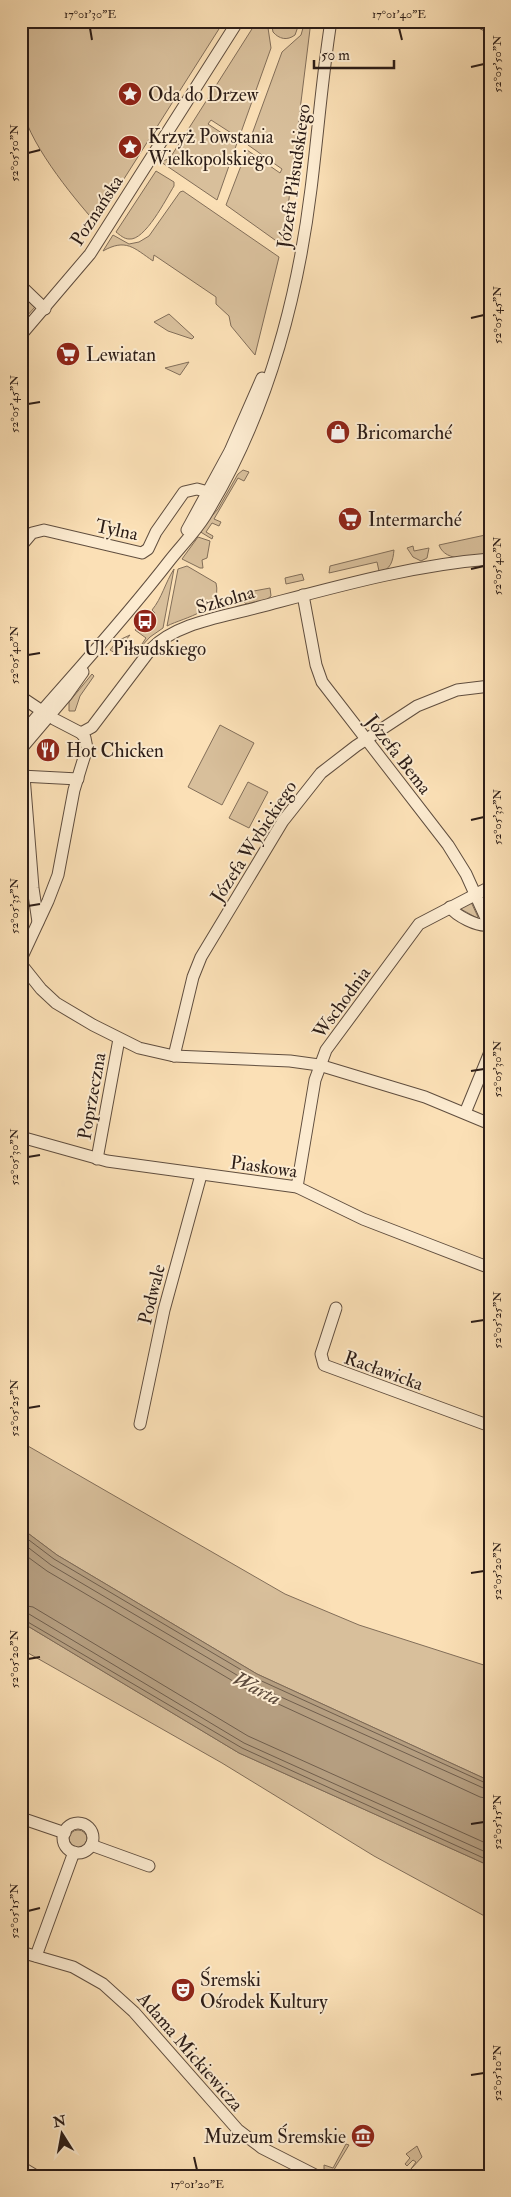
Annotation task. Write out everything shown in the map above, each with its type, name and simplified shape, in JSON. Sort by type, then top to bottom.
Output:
[{"type":"street","name":"Poznańska","points":[[21,335],[90,254],[238,21]]},
{"type":"street","name":"Józefa Piłsudskiego","points":[[21,749],[45,714],[204,518],[241,450],[260,410],[296,276],[306,224],[331,21]]},
{"type":"street","points":[[478,21],[490,27]]},
{"type":"street","points":[[21,286],[45,309]]},
{"type":"street","name":"Józefa Piłsudskiego","points":[[169,561],[237,436],[281,333]]},
{"type":"street","name":"Tylna","points":[[21,546],[32,533],[44,530],[142,553],[148,549],[156,532],[184,492],[197,488],[208,492]]},
{"type":"street","name":"Szkolna","points":[[81,733],[92,727],[142,659],[160,640],[203,622],[303,595],[412,570],[490,559]]},
{"type":"street","name":"Józefa Bema","points":[[303,595],[320,676],[366,740],[443,838],[462,867],[489,926]]},
{"type":"street","name":"Józefa Wybickiego","points":[[174,1056],[185,1007],[198,964],[275,834],[321,773],[407,712],[439,696],[466,688],[490,686]]},
{"type":"street","points":[[21,697],[45,714],[81,733],[85,738],[87,748],[78,779],[58,875],[21,958]]},
{"type":"street","name":"Józefa Piłsudskiego","points":[[21,735],[45,714]]},
{"type":"street","points":[[38,922],[32,888],[22,776],[78,779]]},
{"type":"street","name":"Wschodnia","points":[[297,1187],[319,1065],[336,1035],[416,928],[425,920],[490,887]]},
{"type":"street","points":[[450,907],[455,912],[474,922],[483,926],[489,926]]},
{"type":"street","points":[[21,964],[41,989],[56,1003],[120,1040],[139,1048],[174,1056],[290,1061],[319,1065],[425,1097],[490,1124]]},
{"type":"street","name":"Poprzeczna","points":[[97,1159],[120,1040]]},
{"type":"street","points":[[465,1113],[490,1052]]},
{"type":"street","name":"Piaskowa","points":[[21,1137],[97,1159],[297,1187],[363,1219],[490,1268]]},
{"type":"street","name":"Podwale","points":[[140,1424],[167,1297],[201,1175]]},
{"type":"street","name":"Racławicka","points":[[336,1308],[321,1354],[324,1365],[490,1426]]},
{"type":"street","points":[[21,1818],[65,1833]]},
{"type":"street","points":[[82,1824],[92,1833],[92,1845],[84,1852],[74,1852],[65,1844],[65,1833],[73,1825],[82,1824]]},
{"type":"street","points":[[92,1845],[149,1866]]},
{"type":"street","points":[[36,1956],[74,1852]]},
{"type":"street","name":"Adama Mickiewicza","points":[[21,1952],[80,1970],[109,1988],[134,2012],[238,2130],[262,2148],[317,2176]]},
{"type":"street","points":[[21,2167],[36,2176]]},
{"type":"shaded area","points":[[21,21],[224,21],[96,223],[51,166],[31,133],[24,117],[20,82]]},
{"type":"shaded area","points":[[257,21],[267,21],[271,48],[239,138],[211,120],[208,124],[237,143],[217,200],[161,162],[170,158]]},
{"type":"shaded area","points":[[271,21],[300,21],[295,35],[286,39],[280,38],[273,32]]},
{"type":"shaded area","points":[[305,21],[311,21],[282,245],[226,205],[247,150],[280,173],[282,169],[248,145],[282,52],[301,35]]},
{"type":"shaded area","points":[[156,171],[174,182],[174,186],[148,227],[135,238],[124,238],[116,232]]},
{"type":"shaded area","points":[[183,191],[279,257],[255,355],[231,326],[229,316],[216,304],[216,297],[154,255],[153,261],[130,246],[124,245],[111,247],[103,251],[113,235],[129,244],[139,242],[149,236],[180,192]]},
{"type":"shaded area","points":[[21,294],[35,307],[25,318],[21,318]]},
{"type":"shaded area","points":[[169,314],[194,337],[192,339],[168,331],[154,322]]},
{"type":"shaded area","points":[[189,362],[180,375],[165,368]]},
{"type":"shaded area","points":[[243,470],[249,472],[244,481],[238,478],[214,519],[221,522],[219,526],[212,523],[206,532],[213,536],[212,539],[199,531],[218,509],[238,474]]},
{"type":"shaded area","points":[[490,534],[490,551],[469,558],[448,555],[442,551],[439,545]]},
{"type":"shaded area","points":[[198,537],[210,541],[207,558],[202,560],[203,568],[182,559]]},
{"type":"shaded area","points":[[413,546],[414,551],[429,548],[427,558],[421,561],[413,557],[407,548]]},
{"type":"shaded area","points":[[394,550],[391,564],[383,571],[379,571],[377,562],[329,573],[330,566]]},
{"type":"shaded area","points":[[187,566],[216,583],[217,593],[214,600],[201,612],[167,626],[178,569]]},
{"type":"shaded area","points":[[174,569],[163,628],[150,637],[138,650],[146,638],[135,630],[138,626],[142,629],[155,613],[152,610]]},
{"type":"shaded area","points":[[302,574],[304,580],[286,584],[285,578]]},
{"type":"shaded area","points":[[270,588],[271,596],[265,601],[248,605],[241,600],[243,593]]},
{"type":"shaded area","points":[[130,635],[115,653],[110,650],[117,641]]},
{"type":"shaded area","points":[[92,674],[94,676],[80,696],[75,711],[69,711],[69,702]]},
{"type":"shaded area","points":[[220,725],[254,743],[222,805],[188,787]]},
{"type":"shaded area","points":[[248,782],[268,792],[249,828],[229,818]]},
{"type":"shaded area","points":[[471,902],[478,917],[477,918],[459,908]]},
{"type":"shaded area","points":[[21,1442],[285,1594],[359,1625],[490,1667],[490,1781],[257,1674],[57,1555],[21,1528]]},
{"type":"shaded area","points":[[21,1622],[239,1753],[490,1866],[490,1919],[374,1856],[222,1763],[21,1649]]},
{"type":"shaded area","points":[[74,1830],[82,1830],[87,1835],[85,1846],[74,1848],[69,1843],[69,1835]]},
{"type":"shaded area","points":[[346,2144],[349,2145],[332,2173],[324,2169],[324,2165],[333,2168]]},
{"type":"shaded area","points":[[417,2146],[422,2157],[411,2169],[416,2162],[413,2160],[407,2166],[405,2164],[410,2158],[406,2154]]},
{"type":"water","name":"Warta","points":[[21,1528],[57,1555],[257,1674],[490,1781],[490,1866],[239,1753],[21,1622]]},
{"type":"place","name":"Oda do Drzew","points":[[130,94]]},
{"type":"place","name":"Krzyż Powstania Wielkopolskiego","points":[[130,147]]},
{"type":"place","name":"Lewiatan","points":[[68,354]]},
{"type":"place","name":"Bricomarché","points":[[338,432]]},
{"type":"place","name":"Intermarché","points":[[350,519]]},
{"type":"place","name":"Ul. Piłsudskiego","points":[[145,621]]},
{"type":"place","name":"Hot Chicken","points":[[48,750]]},
{"type":"place","name":"Śremski Ośrodek Kultury","points":[[183,1990]]},
{"type":"place","name":"Muzeum Śremskie","points":[[363,2136]]}]
